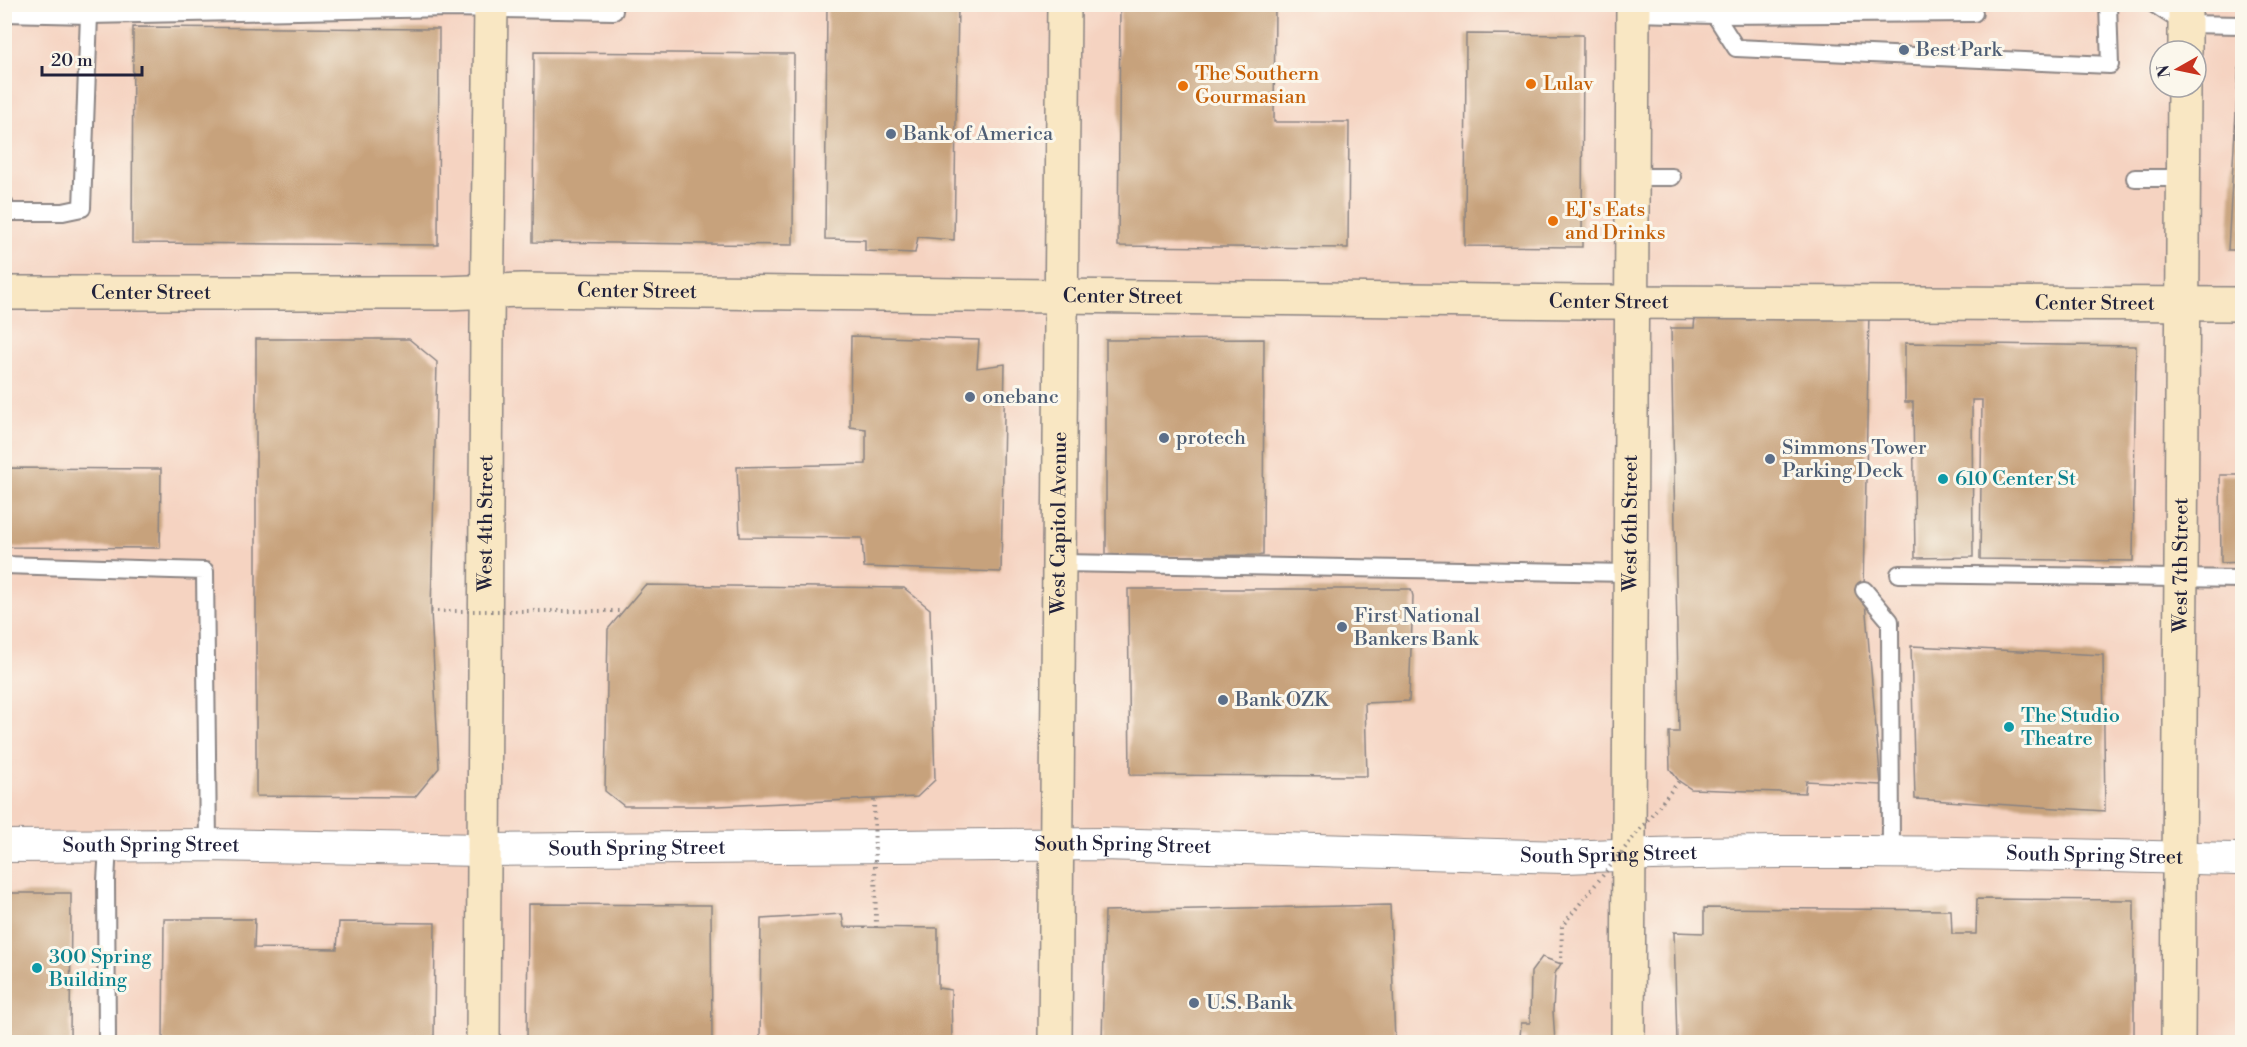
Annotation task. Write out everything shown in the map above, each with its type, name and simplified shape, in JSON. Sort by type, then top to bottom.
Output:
[{"type":"street","name":"West Capitol Avenue","points":[[1055,1042],[1064,4]]},
{"type":"street","name":"West 4th Street","points":[[483,1042],[491,6]]},
{"type":"street","name":"West 6th Street","points":[[1628,1042],[1633,9]]},
{"type":"street","name":"West 7th Street","points":[[2178,1042],[2184,99]]},
{"type":"street","name":"Center Street","points":[[4,293],[488,292],[522,290],[1632,301],[2242,304]]},
{"type":"street","name":"South Spring Street","points":[[4,846],[208,845],[484,850],[1056,844],[1565,857],[1628,854],[1891,852],[2179,859],[2242,858]]},
{"type":"lane","points":[[1715,10],[1736,48],[2110,64],[2108,4]]},
{"type":"lane","points":[[2154,4],[2185,27],[2242,25]]},
{"type":"lane","points":[[4,14],[89,15],[491,6],[614,11]]},
{"type":"lane","points":[[1633,9],[1974,13]]},
{"type":"lane","points":[[4,203],[6,212],[63,212],[82,208],[89,15]]},
{"type":"lane","points":[[1633,177],[1672,177]]},
{"type":"lane","points":[[2135,178],[2183,178]]},
{"type":"lane","points":[[1060,562],[1630,573]]},
{"type":"lane","points":[[4,565],[205,571],[208,845]]},
{"type":"lane","points":[[1899,574],[2242,579]]},
{"type":"lane","points":[[1864,590],[1890,621],[1891,852]]},
{"type":"lane","points":[[1878,758],[1890,785]]},
{"type":"lane","points":[[107,1042],[108,846]]},
{"type":"path","points":[[431,610],[623,611]]},
{"type":"path","points":[[1561,964],[1562,926],[1679,781]]},
{"type":"path","points":[[874,800],[876,928]]},
{"type":"shaded area","points":[[5,5],[2242,5],[2242,1042],[5,1042]]},
{"type":"building","points":[[827,4],[958,4],[954,240],[918,237],[915,253],[865,251],[865,240],[825,239]]},
{"type":"building","points":[[1120,4],[1275,4],[1274,122],[1349,122],[1348,248],[1118,246]]},
{"type":"building","points":[[133,27],[439,29],[438,245],[132,243]]},
{"type":"building","points":[[1466,34],[1583,35],[1582,247],[1465,246]]},
{"type":"building","points":[[534,52],[794,54],[793,245],[533,242]]},
{"type":"building","points":[[2239,61],[2242,61],[2242,250],[2228,250]]},
{"type":"building","name":"Simmons Tower Parking Deck","points":[[1750,307],[1869,310],[1864,590],[1881,785],[1806,781],[1805,793],[1691,789],[1679,781],[1670,769],[1669,732],[1679,732],[1671,328],[1694,328],[1695,316],[1750,320]]},
{"type":"building","points":[[851,336],[979,340],[977,368],[1005,364],[1001,572],[864,567],[862,538],[740,537],[737,467],[866,464],[866,429],[850,427]]},
{"type":"building","points":[[256,339],[409,339],[437,362],[431,611],[439,768],[415,797],[256,796]]},
{"type":"building","points":[[1264,339],[1263,555],[1106,557],[1106,340]]},
{"type":"building","points":[[1905,343],[2136,346],[2133,561],[1980,559],[1982,400],[1972,400],[1973,557],[1915,558],[1913,402],[1905,402]]},
{"type":"building","points":[[4,468],[161,469],[160,548],[4,547]]},
{"type":"building","points":[[2220,475],[2242,475],[2242,562],[2221,563]]},
{"type":"building","points":[[645,585],[904,588],[930,609],[935,780],[917,797],[718,806],[624,806],[605,791],[608,629]]},
{"type":"building","points":[[1128,589],[1411,589],[1413,596],[1409,701],[1365,703],[1367,776],[1130,775]]},
{"type":"building","name":"The Studio Theatre","points":[[1911,646],[2103,655],[2105,811],[1915,799]]},
{"type":"building","name":"300 Spring Building","points":[[5,893],[71,893],[70,1042],[5,1042]]},
{"type":"building","points":[[1977,899],[2134,900],[2134,1042],[1677,1042],[1674,932],[1704,933],[1704,908],[1951,910],[1952,934],[1976,934]]},
{"type":"building","points":[[528,904],[711,905],[712,1042],[527,1042]]},
{"type":"building","points":[[1390,905],[1395,1042],[1102,1042],[1105,911]]},
{"type":"building","points":[[842,914],[844,927],[938,928],[938,988],[951,990],[952,1042],[760,1042],[761,919]]},
{"type":"building","points":[[164,919],[255,919],[254,948],[337,949],[339,922],[435,923],[434,1042],[163,1042]]},
{"type":"building","points":[[1542,957],[1561,964],[1555,973],[1553,1011],[1555,1042],[1526,1042],[1526,1037],[1520,1038],[1521,1023],[1530,1023],[1531,972]]},
{"type":"place","name":"Best Park","points":[[1904,50]]},
{"type":"place","name":"Lulav","points":[[1531,84]]},
{"type":"place","name":"The Southern Gourmasian","points":[[1183,86]]},
{"type":"place","name":"Bank of America","points":[[891,134]]},
{"type":"place","name":"EJ's Eats and Drinks","points":[[1553,221]]},
{"type":"place","name":"onebanc","points":[[970,397]]},
{"type":"place","name":"protech","points":[[1164,438]]},
{"type":"place","name":"Simmons Tower Parking Deck","points":[[1770,459]]},
{"type":"place","name":"610 Center St","points":[[1943,479]]},
{"type":"place","name":"First National Bankers Bank","points":[[1342,627]]},
{"type":"place","name":"Bank OZK","points":[[1223,700]]},
{"type":"place","name":"The Studio Theatre","points":[[2009,727]]},
{"type":"place","name":"300 Spring Building","points":[[37,968]]},
{"type":"place","name":"U.S. Bank","points":[[1194,1003]]}]
